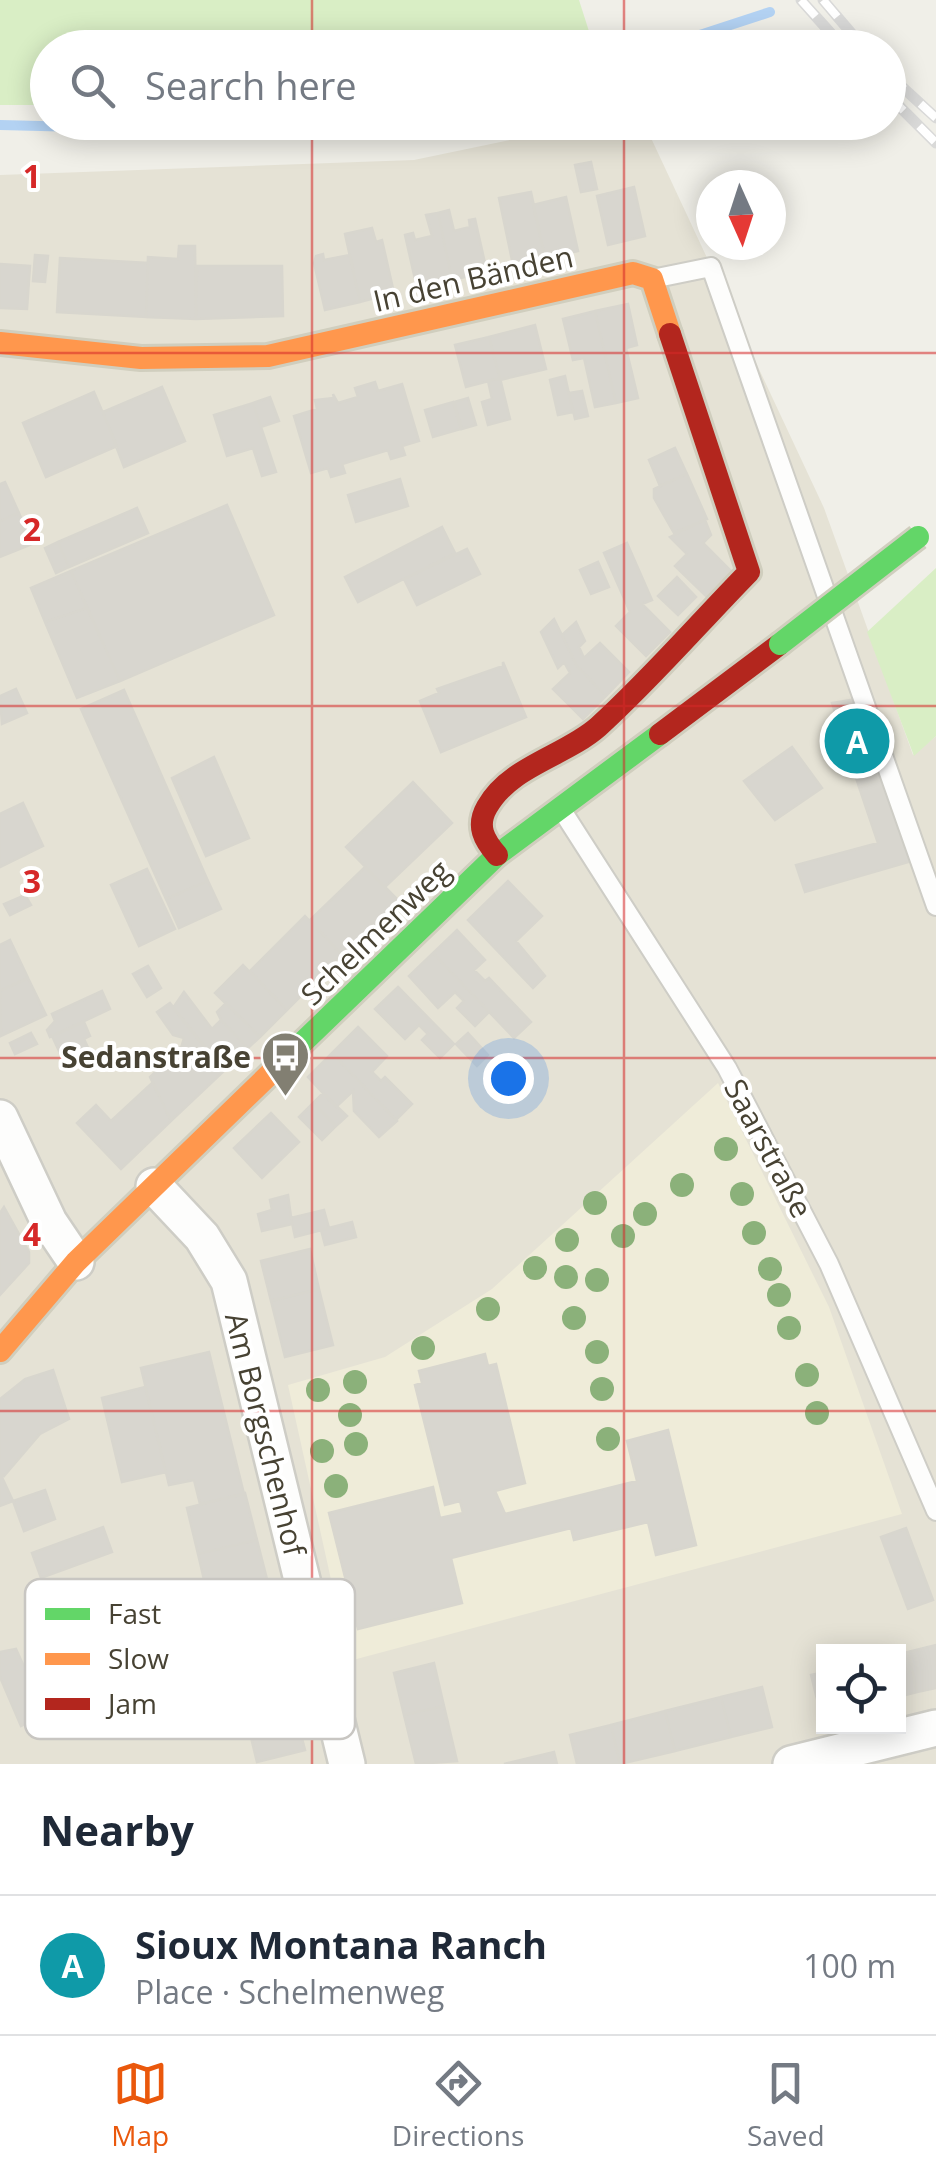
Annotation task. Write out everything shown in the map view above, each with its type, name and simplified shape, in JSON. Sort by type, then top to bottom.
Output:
[{"type":"street","name":"In den Bänden","points":[[0,343],[141,358],[268,356],[633,273],[652,279]]},
{"type":"street","points":[[497,856],[482,836],[482,824],[486,809],[505,782],[568,750],[596,729],[749,572],[652,279]]},
{"type":"street","name":"Schelmenweg","points":[[0,1351],[76,1262],[497,856],[918,538],[936,516]]},
{"type":"street","points":[[0,1118],[49,1222],[76,1262]]},
{"type":"street","name":"Am Borgschenhof","points":[[154,1186],[202,1237],[230,1281],[302,1579]]},
{"type":"street","points":[[791,1764],[936,1728]]},
{"type":"street","name":"Am Borgschenhof","points":[[341,1739],[347,1764]]},
{"type":"lane","points":[[652,279],[711,267],[936,906]]},
{"type":"lane","name":"Saarstraße","points":[[560,808],[727,1068],[829,1264],[936,1511]]},
{"type":"shaded area","points":[[510,140],[652,140],[696,234],[696,260],[708,260],[824,508],[913,755],[936,736],[936,1764],[0,1764],[0,175],[414,160]]},
{"type":"shaded area","points":[[718,1083],[829,1307],[902,1514],[355,1659],[355,1579],[331,1579],[288,1385],[385,1357],[492,1289]]},
{"type":"green space","points":[[0,0],[579,0],[589,30],[30,30],[30,105],[0,105]]},
{"type":"green space","points":[[936,568],[936,736],[914,756],[867,632]]},
{"type":"building","points":[[591,162],[597,189],[581,192],[575,165]]},
{"type":"building","points":[[634,187],[645,236],[608,245],[597,196]]},
{"type":"building","points":[[531,192],[545,258],[513,265],[499,198]]},
{"type":"building","points":[[566,197],[578,251],[545,258],[533,205]]},
{"type":"building","points":[[449,210],[454,231],[470,227],[469,220],[475,219],[487,272],[452,280],[438,213]]},
{"type":"building","points":[[438,213],[452,280],[417,288],[405,235],[413,233],[415,240],[432,236],[426,215]]},
{"type":"building","points":[[372,228],[376,242],[382,240],[394,293],[360,302],[345,234]]},
{"type":"building","points":[[179,246],[195,246],[196,319],[146,317],[148,257],[178,259]]},
{"type":"building","points":[[323,254],[324,260],[350,255],[360,302],[325,310],[314,263],[316,256]]},
{"type":"building","points":[[35,255],[48,256],[45,282],[33,281]]},
{"type":"building","points":[[60,258],[148,263],[146,317],[57,312]]},
{"type":"building","points":[[0,264],[30,266],[27,309],[0,308]]},
{"type":"building","points":[[197,266],[282,266],[283,316],[196,319]]},
{"type":"building","points":[[628,304],[637,345],[626,348],[638,398],[616,403],[595,311]]},
{"type":"building","points":[[595,311],[616,403],[595,407],[584,358],[573,360],[563,319]]},
{"type":"building","points":[[535,325],[546,369],[500,380],[489,337]]},
{"type":"building","points":[[489,337],[500,378],[466,387],[455,345]]},
{"type":"building","points":[[565,376],[573,412],[558,415],[550,380]]},
{"type":"building","points":[[500,378],[510,419],[488,425],[482,402],[492,399],[488,381]]},
{"type":"building","points":[[375,382],[378,391],[402,384],[419,441],[402,446],[405,455],[391,459],[388,450],[342,464],[345,473],[331,477],[328,468],[311,473],[294,416],[317,409],[315,400],[334,398],[333,394],[338,403],[358,397],[355,388]]},
{"type":"building","points":[[162,387],[185,441],[124,467],[103,412]]},
{"type":"building","points":[[582,391],[588,416],[575,419],[569,393]]},
{"type":"building","points":[[94,392],[117,446],[46,477],[23,423]]},
{"type":"building","points":[[270,397],[279,421],[261,427],[253,403]]},
{"type":"building","points":[[468,398],[476,425],[462,429],[454,402]]},
{"type":"building","points":[[453,402],[461,429],[433,437],[425,410]]},
{"type":"building","points":[[253,403],[276,472],[262,476],[253,448],[227,456],[214,415]]},
{"type":"building","points":[[675,448],[687,474],[660,486],[649,460]]},
{"type":"building","points":[[687,474],[707,519],[674,533],[654,498],[654,489]]},
{"type":"building","points":[[400,479],[408,506],[356,522],[348,495]]},
{"type":"building","points":[[5,482],[19,513],[0,521],[0,484]]},
{"type":"building","points":[[227,505],[274,615],[120,681],[71,571]]},
{"type":"building","points":[[137,508],[148,533],[69,567],[58,542]]},
{"type":"building","points":[[19,513],[32,544],[0,557],[0,521]]},
{"type":"building","points":[[705,520],[711,535],[703,543],[731,571],[706,596],[675,566],[687,554],[670,537]]},
{"type":"building","points":[[442,527],[455,553],[358,602],[345,577]]},
{"type":"building","points":[[58,542],[69,567],[56,573],[45,548]]},
{"type":"building","points":[[627,543],[652,600],[642,604],[670,632],[646,656],[616,626],[630,612],[604,553]]},
{"type":"building","points":[[467,549],[480,574],[417,605],[404,579]]},
{"type":"building","points":[[598,562],[609,587],[591,594],[580,570]]},
{"type":"building","points":[[71,571],[87,608],[45,622],[31,588]]},
{"type":"building","points":[[677,577],[696,597],[678,615],[658,596]]},
{"type":"building","points":[[87,608],[120,681],[77,698],[45,622]]},
{"type":"building","points":[[554,619],[577,666],[606,696],[583,719],[553,689],[570,673],[564,662],[558,668],[541,632]]},
{"type":"building","points":[[576,622],[585,641],[579,647],[584,658],[600,643],[629,672],[606,696],[577,666],[562,635]]},
{"type":"building","points":[[503,662],[526,717],[441,752],[420,701],[439,693],[437,689],[503,666]]},
{"type":"building","points":[[16,689],[27,713],[2,724],[0,696]]},
{"type":"building","points":[[124,690],[208,881],[166,899],[81,709]]},
{"type":"building","points":[[857,699],[882,779],[859,787],[832,703]]},
{"type":"building","points":[[792,747],[822,788],[775,820],[744,781]]},
{"type":"building","points":[[214,757],[249,838],[206,856],[172,778]]},
{"type":"building","points":[[882,779],[912,861],[805,892],[796,865],[878,843],[859,787]]},
{"type":"building","points":[[413,782],[452,823],[385,887],[346,847]]},
{"type":"building","points":[[23,803],[43,846],[0,867],[0,814]]},
{"type":"building","points":[[365,867],[399,901],[342,955],[310,920]]},
{"type":"building","points":[[147,869],[175,929],[139,946],[111,885]]},
{"type":"building","points":[[208,881],[221,909],[179,928],[166,899]]},
{"type":"building","points":[[508,881],[542,916],[516,941],[545,976],[533,988],[468,920]]},
{"type":"building","points":[[25,895],[31,905],[10,915],[4,904]]},
{"type":"building","points":[[305,916],[342,955],[287,1010],[250,971]]},
{"type":"building","points":[[457,930],[485,960],[474,970],[485,981],[489,978],[531,1022],[514,1038],[433,953]]},
{"type":"building","points":[[10,940],[28,978],[0,991],[0,945]]},
{"type":"building","points":[[433,953],[489,1012],[475,1026],[457,1008],[464,1001],[455,992],[438,1008],[409,976]]},
{"type":"building","points":[[243,965],[287,1010],[260,1037],[215,993]]},
{"type":"building","points":[[148,966],[161,988],[147,997],[133,974]]},
{"type":"building","points":[[28,978],[46,1015],[1,1036],[0,991]]},
{"type":"building","points":[[398,987],[454,1044],[440,1058],[422,1040],[428,1034],[419,1025],[405,1039],[375,1009]]},
{"type":"building","points":[[102,991],[110,1009],[50,1037],[47,1030],[55,1021],[52,1014]]},
{"type":"building","points":[[184,992],[212,1029],[221,1020],[248,1048],[224,1071],[173,1008]]},
{"type":"building","points":[[170,1003],[224,1071],[171,1121],[150,1077],[166,1062],[162,1058],[174,1046],[181,1048],[184,1038],[173,1035],[157,1012]]},
{"type":"building","points":[[226,1003],[260,1037],[248,1048],[217,1012]]},
{"type":"building","points":[[84,1022],[90,1036],[84,1039],[90,1052],[65,1064],[52,1036]]},
{"type":"building","points":[[358,1027],[387,1056],[372,1072],[381,1081],[385,1077],[412,1104],[396,1120],[332,1053]]},
{"type":"building","points":[[31,1033],[37,1044],[15,1054],[10,1043]]},
{"type":"building","points":[[468,1033],[488,1055],[477,1066],[456,1044]]},
{"type":"building","points":[[332,1053],[397,1121],[379,1137],[354,1111],[353,1091],[336,1107],[308,1077]]},
{"type":"building","points":[[153,1082],[171,1121],[121,1169],[77,1123],[96,1105],[111,1121]]},
{"type":"building","points":[[323,1093],[347,1116],[336,1126],[313,1103]]},
{"type":"building","points":[[313,1103],[336,1126],[322,1140],[299,1117]]},
{"type":"building","points":[[271,1113],[299,1142],[262,1178],[234,1148]]},
{"type":"building","points":[[288,1195],[292,1224],[262,1231],[258,1214],[272,1210],[270,1200]]},
{"type":"building","points":[[4,1207],[29,1252],[29,1263],[0,1295],[0,1213]]},
{"type":"building","points":[[324,1210],[329,1228],[295,1237],[291,1218]]},
{"type":"building","points":[[352,1222],[356,1237],[325,1245],[321,1230]]},
{"type":"building","points":[[310,1249],[319,1289],[271,1301],[261,1261]]},
{"type":"building","points":[[319,1289],[333,1345],[285,1357],[271,1301]]},
{"type":"building","points":[[209,1352],[244,1494],[200,1504],[194,1480],[169,1485],[141,1368]]},
{"type":"building","points":[[485,1354],[488,1366],[496,1364],[525,1483],[495,1491],[505,1514],[637,1481],[627,1441],[668,1430],[696,1545],[656,1555],[648,1522],[574,1540],[571,1528],[451,1558],[462,1603],[358,1629],[355,1579],[346,1579],[329,1513],[433,1487],[440,1518],[463,1513],[460,1501],[445,1505],[415,1385],[422,1383],[419,1371]]},
{"type":"building","points":[[53,1370],[69,1419],[40,1434],[4,1476],[0,1473],[0,1399],[25,1379]]},
{"type":"building","points":[[145,1387],[166,1472],[122,1482],[102,1398]]},
{"type":"building","points":[[0,1473],[13,1501],[0,1506]]},
{"type":"building","points":[[45,1490],[55,1519],[24,1531],[13,1501]]},
{"type":"building","points":[[245,1493],[257,1540],[198,1554],[187,1508]]},
{"type":"building","points":[[103,1527],[112,1552],[41,1578],[32,1553]]},
{"type":"building","points":[[906,1528],[933,1600],[908,1609],[881,1537]]},
{"type":"building","points":[[257,1540],[267,1579],[204,1579],[198,1554]]},
{"type":"building","points":[[936,1645],[936,1688],[917,1692],[908,1652]]},
{"type":"building","points":[[16,1649],[25,1669],[25,1724],[21,1726],[0,1677],[0,1652]]},
{"type":"building","points":[[906,1652],[917,1692],[906,1695]]},
{"type":"building","points":[[434,1663],[444,1706],[404,1715],[394,1673]]},
{"type":"building","points":[[762,1687],[772,1727],[731,1737],[721,1697]]},
{"type":"building","points":[[721,1697],[731,1737],[675,1751],[665,1711]]},
{"type":"building","points":[[444,1706],[457,1761],[416,1764],[404,1715]]},
{"type":"building","points":[[665,1711],[675,1751],[620,1764],[611,1725]]},
{"type":"building","points":[[611,1725],[620,1764],[577,1764],[570,1735]]},
{"type":"building","points":[[251,1739],[302,1739],[305,1750],[257,1762]]},
{"type":"building","points":[[554,1752],[557,1764],[504,1764]]},
{"type":"waterway","points":[[715,30],[770,12]]},
{"type":"waterway","points":[[0,125],[30,126]]},
{"type":"railway","points":[[801,0],[828,30]]},
{"type":"railway","points":[[823,0],[849,30]]},
{"type":"railway","points":[[906,90],[936,118]]},
{"type":"railway","points":[[906,113],[936,143]]},
{"type":"traffic: fast","points":[[780,644],[918,537]]},
{"type":"traffic: fast","points":[[274,1070],[497,855],[660,734]]},
{"type":"traffic: slow","points":[[0,343],[141,358],[268,356],[633,273],[652,279],[670,334]]},
{"type":"traffic: slow","points":[[0,1351],[76,1262],[274,1070]]},
{"type":"traffic: jam","points":[[497,855],[482,827],[487,807],[497,793],[524,771],[598,727],[749,572],[670,334]]},
{"type":"traffic: jam","points":[[660,734],[780,644]]},
{"type":"place","name":"Sioux Montana Ranch","points":[[857,741]]},
{"type":"place","name":"Sedanstraße","points":[[286,1098]]}]
